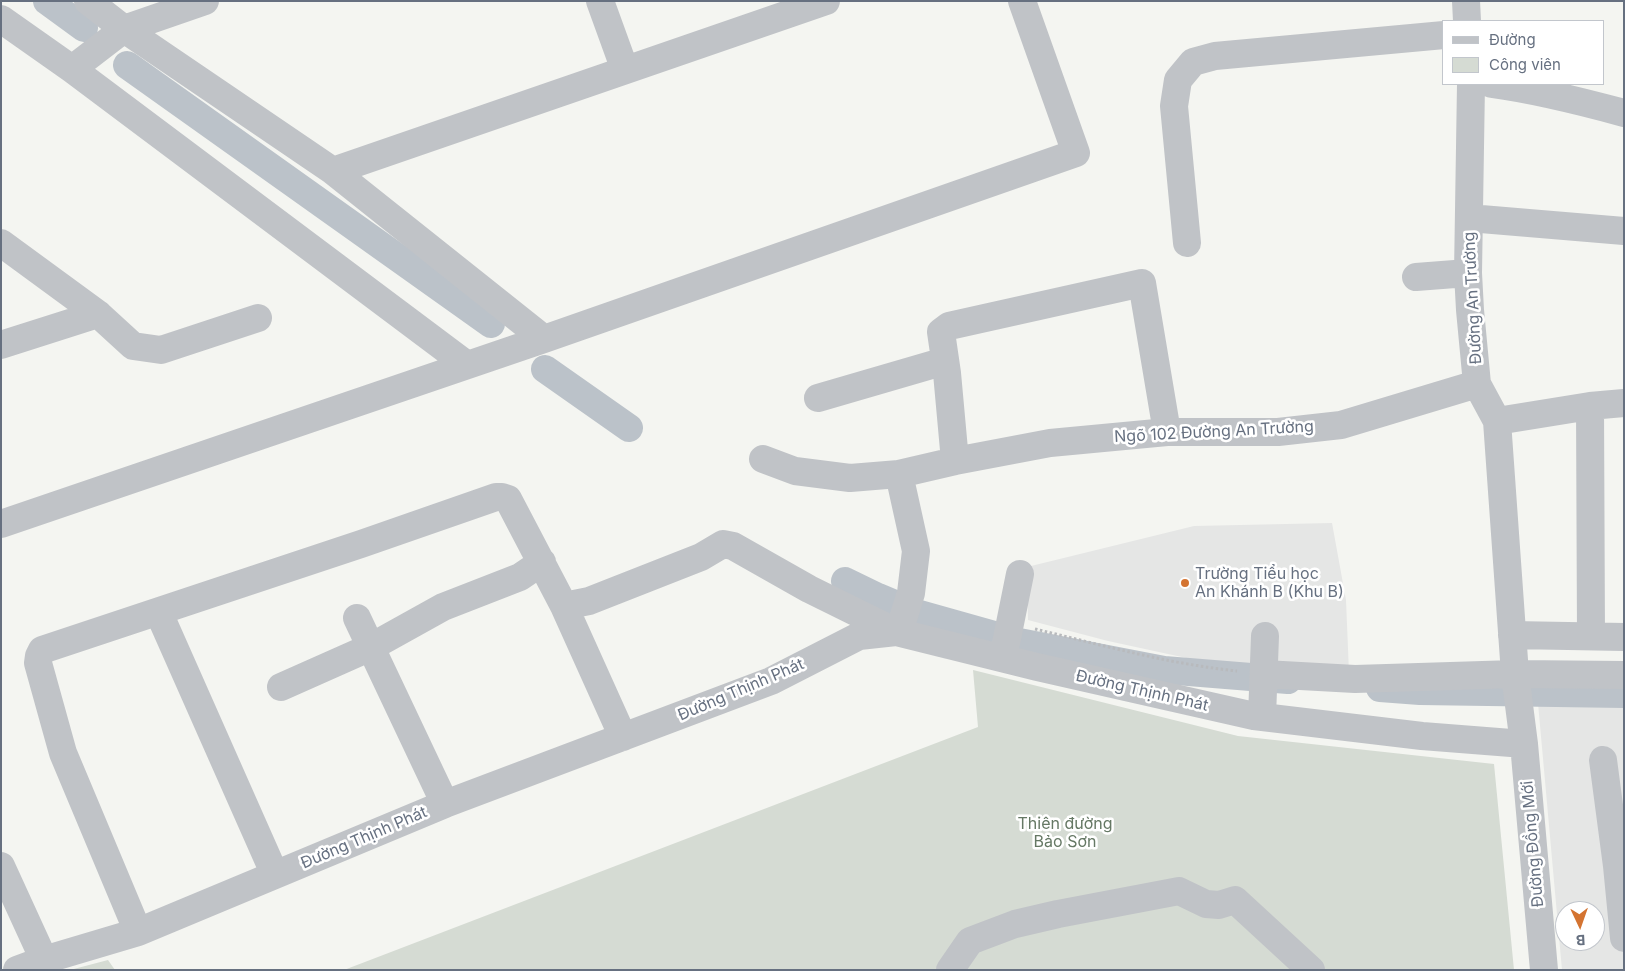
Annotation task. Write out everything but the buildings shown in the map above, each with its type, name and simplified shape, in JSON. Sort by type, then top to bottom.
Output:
[{"type":"street","points":[[88,1],[124,29],[333,171],[544,339]]},
{"type":"street","points":[[72,69],[124,29],[205,1]]},
{"type":"street","points":[[600,1],[625,70]]},
{"type":"street","points":[[1,524],[544,339],[1076,153],[1022,1]]},
{"type":"street","points":[[1466,1],[1466,20]]},
{"type":"street","points":[[333,171],[821,2]]},
{"type":"street","points":[[1,19],[72,69],[467,365]]},
{"type":"street","points":[[1187,243],[1174,106],[1178,80],[1193,62],[1216,56],[1442,35]]},
{"type":"street","name":"Đường An Trường","points":[[1471,85],[1468,273],[1470,310],[1477,384],[1497,421],[1515,680]]},
{"type":"street","points":[[1501,85],[1588,103],[1624,113]]},
{"type":"street","points":[[1470,218],[1624,231]]},
{"type":"street","points":[[1,243],[98,314],[133,346],[161,350],[258,318]]},
{"type":"street","points":[[1416,277],[1468,273]]},
{"type":"street","name":"Ngõ 102 Đường An Trường","points":[[955,461],[941,332],[950,326],[1142,283],[1167,432]]},
{"type":"street","points":[[1,345],[98,314]]},
{"type":"street","points":[[818,398],[945,361]]},
{"type":"street","name":"Ngõ 102 Đường An Trường","points":[[899,474],[955,461],[1050,444],[1167,432],[1278,432],[1341,425],[1477,384]]},
{"type":"street","points":[[1497,421],[1590,406],[1624,403]]},
{"type":"street","points":[[1590,406],[1591,636]]},
{"type":"street","points":[[564,606],[589,601],[701,558],[723,544],[733,546],[809,589],[903,619],[916,551],[899,474],[850,478],[795,471],[763,459]]},
{"type":"street","points":[[138,932],[63,753],[38,663],[42,650],[496,497],[502,497],[508,499],[542,562],[623,737]]},
{"type":"street","points":[[281,687],[371,647],[443,607],[520,577],[542,562]]},
{"type":"street","points":[[1007,640],[1020,574]]},
{"type":"street","points":[[159,612],[275,875]]},
{"type":"street","points":[[357,618],[445,804]]},
{"type":"street","name":"Đường Thịnh Phát","points":[[17,970],[138,932],[445,804],[771,681],[859,636],[903,619],[1007,640],[1037,667],[1262,716],[1422,736],[1522,731]]},
{"type":"street","points":[[1512,635],[1624,637]]},
{"type":"street","points":[[1262,716],[1265,636]]},
{"type":"street","points":[[1264,675],[1355,679],[1515,680],[1624,675]]},
{"type":"street","name":"Đường Đồng Mới","points":[[1515,680],[1522,731],[1544,970]]},
{"type":"street","points":[[1603,760],[1624,938]]},
{"type":"street","points":[[1,866],[44,960]]},
{"type":"street","points":[[950,970],[970,941],[1016,924],[1179,891],[1206,904],[1219,905],[1235,900],[1311,970]]},
{"type":"path","points":[[1007,640],[1119,649],[1203,667],[1264,675]]},
{"type":"shaded area","name":"Trường Tiểu học An Khánh B (Khu B)","points":[[1332,523],[1346,600],[1349,673],[1205,662],[1108,641],[1028,620],[1027,567],[1194,526]]},
{"type":"shaded area","points":[[1538,703],[1624,704],[1624,970],[1562,970],[1560,951],[1605,951],[1605,901],[1556,901]]},
{"type":"green space","name":"Thiên đường Bảo Sơn","points":[[973,670],[1238,736],[1494,764],[1514,970],[344,970],[978,727]]},
{"type":"green space","points":[[108,960],[115,970],[70,970]]},
{"type":"waterway","points":[[47,1],[84,28]]},
{"type":"waterway","points":[[127,65],[491,324]]},
{"type":"waterway","points":[[545,369],[629,428]]},
{"type":"waterway","points":[[845,581],[916,613],[1019,642],[1164,670],[1288,680]]},
{"type":"waterway","points":[[1380,688],[1420,691],[1624,694]]},
{"type":"place","name":"Trường Tiểu học An Khánh B (Khu B)","points":[[1185,583]]}]
